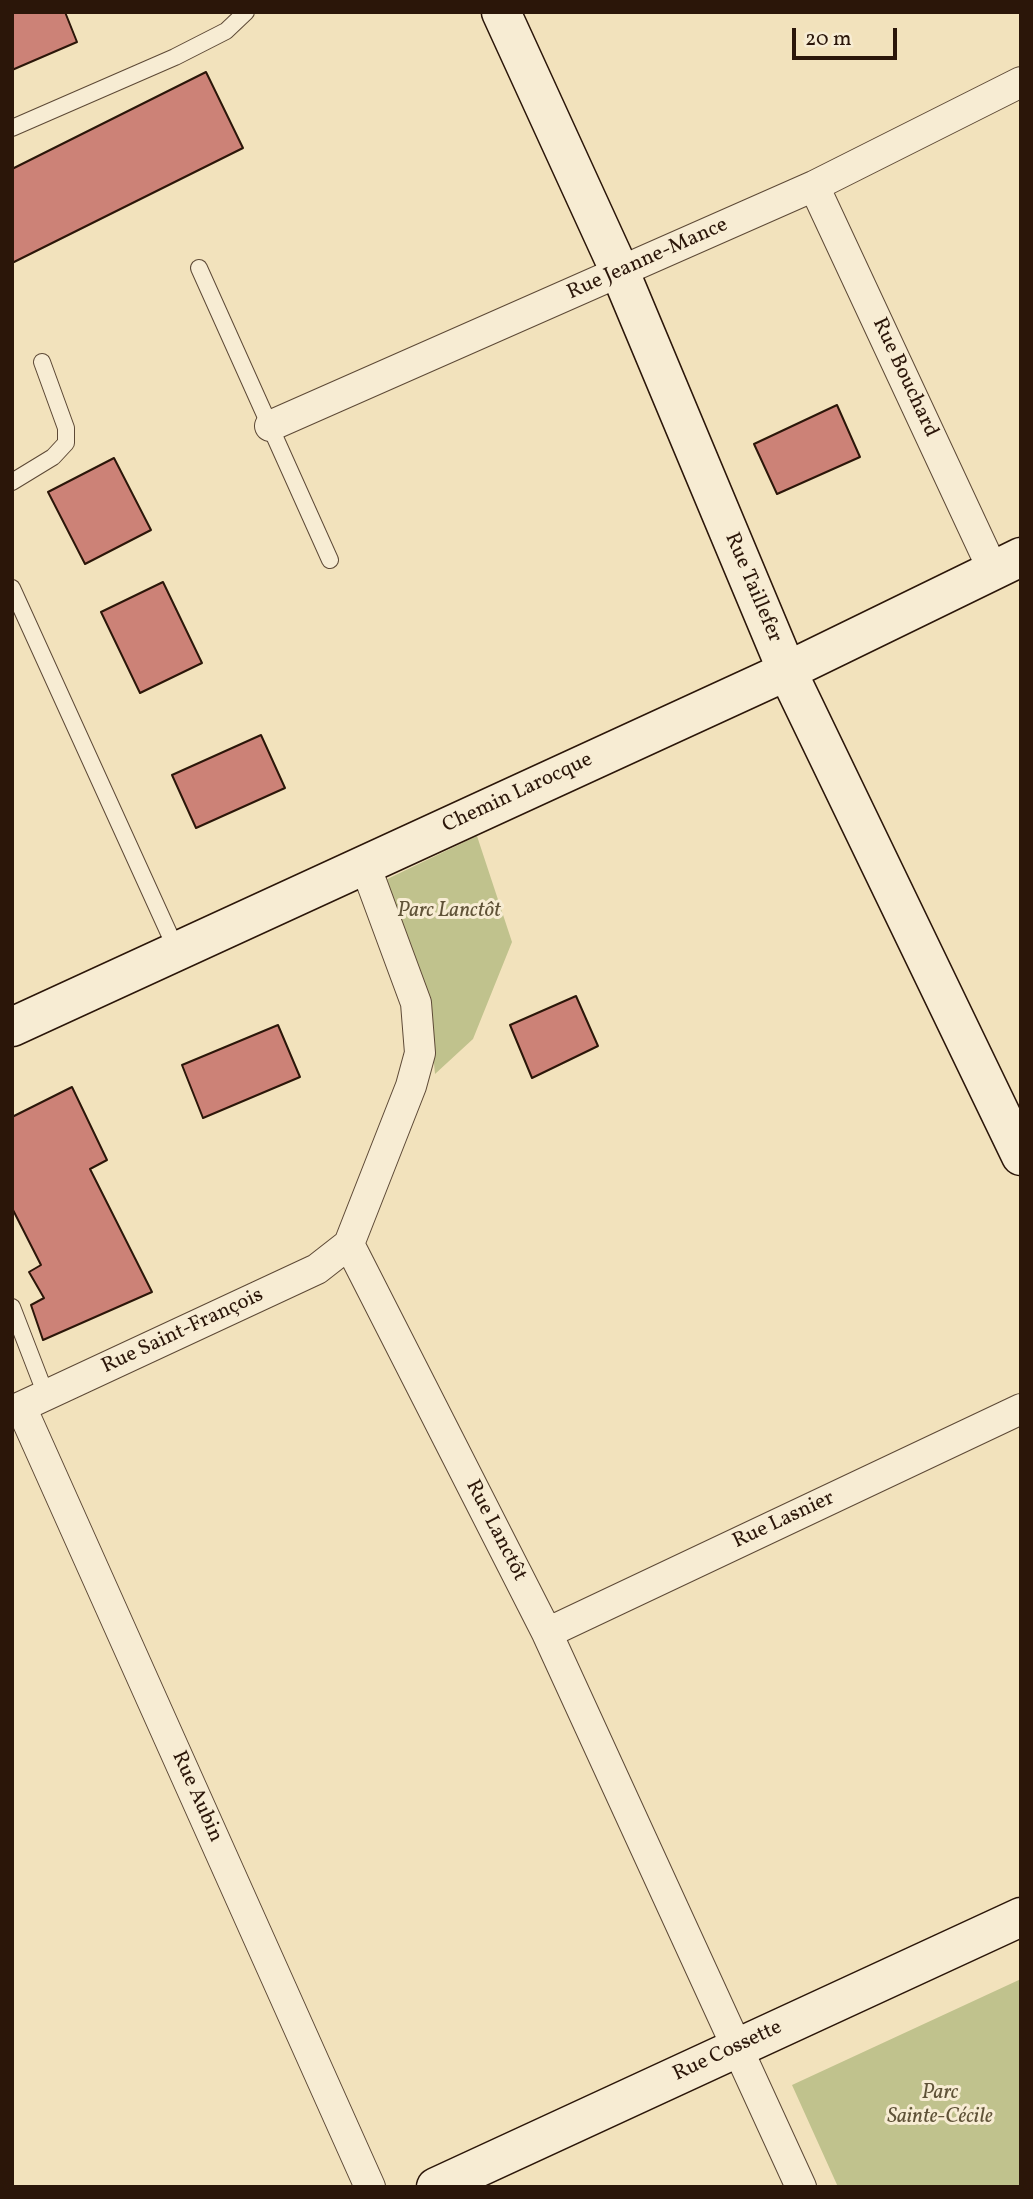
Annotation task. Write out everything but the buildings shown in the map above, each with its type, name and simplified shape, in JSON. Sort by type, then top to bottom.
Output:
[{"type":"street","name":"Rue Taillefer","points":[[501,12],[620,272],[786,671],[1021,1156]]},
{"type":"street","name":"Rue Jeanne-Mance","points":[[270,426],[814,186],[1021,82]]},
{"type":"street","name":"Rue Bouchard","points":[[814,186],[1007,563]]},
{"type":"street","name":"Chemin Larocque","points":[[12,1027],[786,671],[1007,563]]},
{"type":"street","points":[[349,1244],[411,1086],[420,1053],[416,1003],[365,865]]},
{"type":"street","name":"Rue Saint-François","points":[[27,1404],[317,1269],[349,1244]]},
{"type":"street","name":"Rue Lanctôt","points":[[349,1244],[547,1633],[801,2187]]},
{"type":"street","name":"Rue Aubin","points":[[27,1404],[370,2187]]},
{"type":"street","name":"Rue Lasnier","points":[[547,1633],[1021,1409]]},
{"type":"street","name":"Rue Cossette","points":[[436,2187],[1021,1917]]},
{"type":"lane","points":[[12,128],[175,57],[226,31],[246,12]]},
{"type":"lane","points":[[199,268],[330,560]]},
{"type":"lane","points":[[12,482],[52,457],[66,443],[66,428],[41,362]]},
{"type":"lane","points":[[12,588],[177,951]]},
{"type":"lane","points":[[12,1307],[27,1404]]},
{"type":"green space","name":"Parc Lanctôt","points":[[477,836],[512,942],[473,1039],[435,1074],[428,998],[381,882]]},
{"type":"green space","name":"Parc Sainte-Cécile","points":[[1021,1979],[1021,2187],[838,2187],[792,2085]]}]
